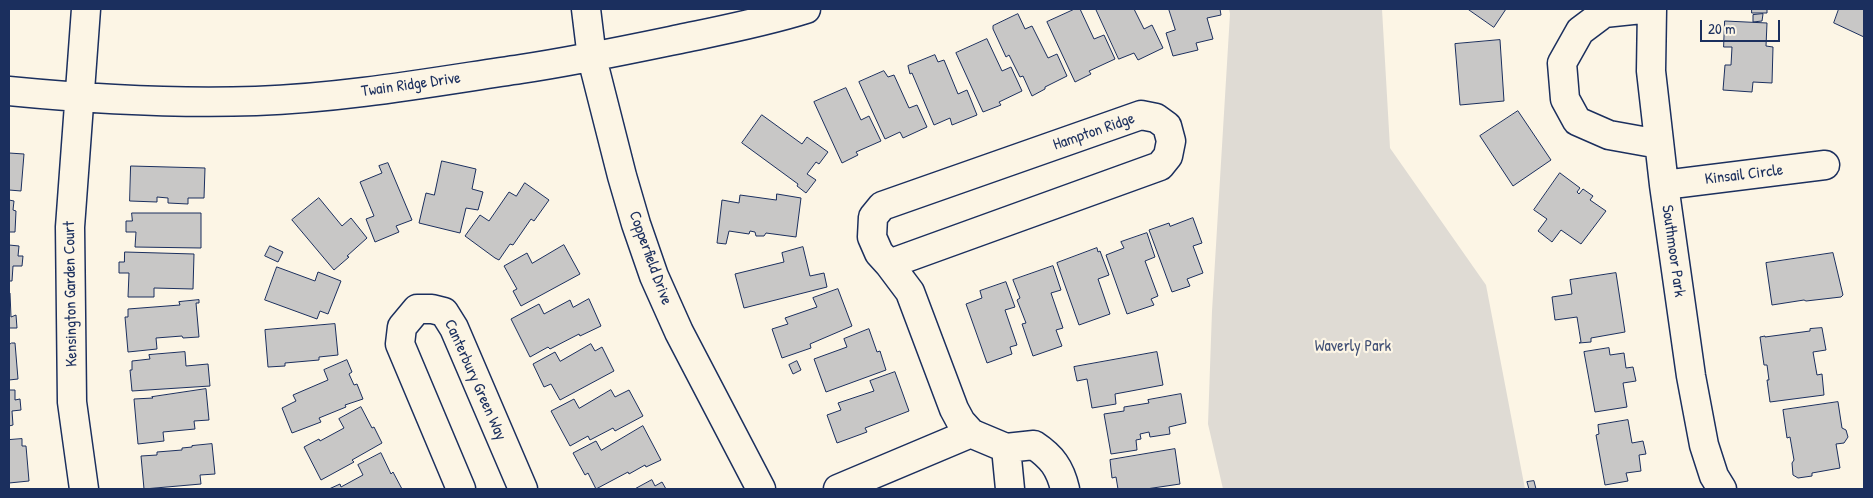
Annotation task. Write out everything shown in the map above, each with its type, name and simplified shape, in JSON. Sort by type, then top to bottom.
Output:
[{"type":"street","name":"Kensington Garden Court","points":[[84,489],[72,402],[70,227],[86,9]]},
{"type":"street","name":"Copperfield Drive","points":[[586,9],[592,58],[622,176],[654,276],[679,332],[761,489]]},
{"type":"street","name":"Twain Ridge Drive","points":[[9,91],[79,98],[190,102],[258,101],[403,87],[592,58],[730,29],[806,9]]},
{"type":"street","points":[[1642,9],[1604,13],[1580,31],[1562,63],[1565,99],[1577,121],[1610,135],[1659,144]]},
{"type":"street","name":"Southmoor Park","points":[[1652,9],[1651,71],[1664,185],[1691,376],[1704,445],[1714,476],[1722,489]]},
{"type":"street","name":"Hampton Ridge","points":[[889,264],[1160,166],[1168,156],[1171,141],[1167,126],[1156,118],[1141,115],[882,206],[873,217],[872,237],[879,253],[910,292],[954,409],[961,422],[971,433]]},
{"type":"street","name":"Kinsail Circle","points":[[1664,185],[1825,165]]},
{"type":"street","name":"Canterbury Green Way","points":[[461,489],[400,344],[402,327],[417,309],[432,309],[444,312],[454,328],[523,489]]},
{"type":"street","points":[[838,489],[971,433],[1006,448],[1034,445],[1050,456],[1060,474],[1065,489]]},
{"type":"street","points":[[1006,448],[1010,489]]},
{"type":"green space","name":"Waverly Park","points":[[1229,9],[1382,9],[1390,148],[1486,285],[1525,489],[1223,489],[1208,424],[1212,311]]},
{"type":"building","points":[[1075,9],[1080,9],[1094,39],[1104,35],[1115,59],[1089,71],[1091,74],[1075,82],[1047,22]]},
{"type":"building","points":[[1096,9],[1134,9],[1144,29],[1152,25],[1163,48],[1138,60],[1134,53],[1119,59]]},
{"type":"building","points":[[1169,9],[1220,9],[1221,15],[1207,18],[1213,39],[1196,43],[1198,50],[1173,56],[1166,33],[1175,30]]},
{"type":"building","points":[[1468,9],[1506,9],[1494,27]]},
{"type":"building","points":[[1752,9],[1767,9],[1767,13],[1752,13]]},
{"type":"building","points":[[1839,9],[1864,9],[1864,37],[1834,23]]},
{"type":"building","points":[[1018,14],[1025,29],[1032,26],[1048,58],[1057,54],[1067,76],[1032,96],[1023,76],[1020,77],[1009,55],[1006,57],[993,29],[993,26]]},
{"type":"building","points":[[1763,14],[1762,21],[1753,22],[1753,15]]},
{"type":"building","points":[[1725,21],[1767,23],[1766,46],[1773,47],[1772,83],[1753,82],[1752,92],[1723,90],[1725,65],[1731,65],[1732,47],[1724,47]]},
{"type":"building","points":[[987,39],[1002,71],[1011,67],[1022,91],[999,102],[1001,105],[983,112],[956,53]]},
{"type":"building","points":[[1500,40],[1504,101],[1460,105],[1455,44]]},
{"type":"building","points":[[935,55],[938,62],[944,60],[958,94],[967,90],[977,115],[952,125],[950,118],[934,125],[908,66]]},
{"type":"building","points":[[884,71],[888,77],[894,75],[909,108],[917,105],[927,127],[903,138],[900,132],[885,139],[859,82]]},
{"type":"building","points":[[846,88],[861,120],[869,116],[881,141],[856,152],[858,155],[842,163],[814,102]]},
{"type":"building","points":[[1518,111],[1551,160],[1513,186],[1480,136]]},
{"type":"building","points":[[762,115],[802,144],[807,137],[828,152],[819,164],[816,162],[807,174],[816,180],[806,193],[797,186],[798,184],[742,143]]},
{"type":"building","points":[[9,153],[24,154],[21,191],[9,190]]},
{"type":"building","points":[[442,161],[476,169],[472,189],[483,192],[478,210],[466,208],[460,233],[419,223],[426,193],[434,195]]},
{"type":"building","points":[[388,163],[412,220],[396,226],[399,232],[375,242],[366,219],[374,216],[360,182],[382,173],[379,166]]},
{"type":"building","points":[[131,166],[205,168],[204,198],[188,198],[188,204],[168,203],[168,198],[157,197],[157,202],[130,201]]},
{"type":"building","points":[[1560,173],[1580,188],[1577,192],[1579,194],[1583,189],[1593,196],[1590,200],[1606,211],[1581,244],[1561,230],[1552,242],[1538,231],[1547,219],[1534,210]]},
{"type":"building","points":[[525,183],[549,200],[534,221],[531,219],[513,245],[510,244],[499,260],[465,236],[480,215],[489,221],[509,192],[516,196]]},
{"type":"building","points":[[777,194],[801,198],[796,237],[766,233],[764,236],[756,236],[755,232],[750,231],[749,234],[729,231],[726,244],[717,243],[722,200],[739,203],[740,195],[776,200]]},
{"type":"building","points":[[319,198],[342,226],[351,218],[367,238],[334,270],[292,220]]},
{"type":"building","points":[[9,200],[14,201],[13,210],[16,211],[15,232],[9,232]]},
{"type":"building","points":[[132,213],[201,213],[201,248],[135,247],[136,232],[126,232],[126,221],[132,221]]},
{"type":"building","points":[[1193,218],[1202,243],[1193,246],[1203,273],[1187,279],[1190,286],[1172,292],[1149,230],[1169,223],[1170,226]]},
{"type":"building","points":[[1147,233],[1155,257],[1145,261],[1158,296],[1151,299],[1154,305],[1127,314],[1106,255],[1124,248],[1121,242]]},
{"type":"building","points":[[9,245],[19,246],[18,256],[23,256],[22,266],[13,266],[12,281],[9,281]]},
{"type":"building","points":[[564,245],[580,274],[521,306],[513,291],[517,289],[504,266],[527,253],[532,263]]},
{"type":"building","points":[[270,246],[283,252],[278,262],[265,256]]},
{"type":"building","points":[[803,247],[810,276],[824,273],[827,287],[744,308],[735,274],[784,262],[782,253]]},
{"type":"building","points":[[1097,248],[1098,252],[1100,251],[1109,275],[1098,279],[1110,314],[1079,325],[1057,263]]},
{"type":"building","points":[[125,252],[194,254],[193,289],[154,288],[154,297],[128,297],[129,273],[119,273],[119,262],[124,262]]},
{"type":"building","points":[[1833,253],[1843,295],[1841,297],[1772,305],[1766,263]]},
{"type":"building","points":[[1053,266],[1061,290],[1051,293],[1063,328],[1056,330],[1062,346],[1033,356],[1022,324],[1026,323],[1017,300],[1020,298],[1013,280]]},
{"type":"building","points":[[277,267],[315,281],[318,272],[341,281],[328,314],[320,311],[317,319],[265,300]]},
{"type":"building","points":[[1616,273],[1625,332],[1591,338],[1591,342],[1579,343],[1581,342],[1577,317],[1555,320],[1552,297],[1572,294],[1570,280]]},
{"type":"building","points":[[1006,282],[1015,307],[1005,310],[1017,345],[1010,347],[1012,354],[987,363],[966,304],[982,298],[980,291]]},
{"type":"building","points":[[838,289],[852,326],[810,344],[811,348],[782,358],[772,329],[788,324],[785,318],[817,307],[813,298]]},
{"type":"building","points":[[9,293],[11,317],[16,315],[17,328],[9,328]]},
{"type":"building","points":[[589,299],[601,326],[580,336],[579,334],[550,349],[548,347],[530,357],[511,319],[539,304],[544,314],[570,300],[573,307]]},
{"type":"building","points":[[199,300],[199,303],[196,303],[199,337],[156,338],[157,349],[128,352],[125,317],[128,317],[128,309],[180,305],[179,302]]},
{"type":"building","points":[[335,324],[338,355],[319,357],[319,360],[285,363],[285,366],[268,367],[265,330]]},
{"type":"building","points":[[1822,328],[1826,350],[1813,352],[1817,375],[1822,374],[1824,395],[1770,402],[1767,365],[1764,365],[1760,337]]},
{"type":"building","points":[[869,329],[877,352],[880,351],[886,370],[826,392],[814,359],[847,347],[844,339]]},
{"type":"building","points":[[15,343],[18,379],[9,380],[9,345]]},
{"type":"building","points":[[591,344],[595,351],[602,347],[614,371],[560,400],[551,384],[544,387],[533,364],[555,352],[560,361]]},
{"type":"building","points":[[1609,348],[1610,355],[1624,353],[1626,368],[1633,367],[1636,381],[1623,383],[1627,407],[1595,412],[1584,352]]},
{"type":"building","points":[[185,352],[186,366],[208,364],[210,386],[132,391],[130,370],[132,370],[132,361],[150,359],[149,355]]},
{"type":"building","points":[[1157,352],[1163,385],[1115,394],[1116,404],[1092,408],[1087,379],[1077,381],[1074,367]]},
{"type":"building","points":[[347,360],[352,372],[349,374],[354,385],[357,384],[363,399],[345,405],[346,407],[319,418],[321,422],[292,433],[282,408],[296,401],[293,395],[328,380],[324,370]]},
{"type":"building","points":[[797,361],[801,370],[793,374],[789,365]]},
{"type":"building","points":[[895,372],[909,411],[865,428],[867,432],[837,443],[827,415],[841,410],[838,403],[874,391],[870,381]]},
{"type":"building","points":[[206,389],[209,420],[194,421],[195,429],[163,432],[164,441],[138,444],[134,399],[153,398]]},
{"type":"building","points":[[9,390],[15,390],[15,400],[20,399],[21,410],[12,411],[13,425],[9,426]]},
{"type":"building","points":[[611,390],[615,397],[629,390],[643,416],[615,431],[613,428],[590,440],[588,436],[570,446],[551,411],[574,399],[579,408]]},
{"type":"building","points":[[1181,394],[1186,423],[1169,427],[1170,434],[1150,437],[1149,432],[1140,434],[1141,439],[1136,440],[1137,450],[1111,454],[1104,414],[1124,411],[1124,407],[1149,403],[1148,400]]},
{"type":"building","points":[[1838,402],[1842,428],[1846,430],[1848,437],[1844,443],[1836,444],[1840,468],[1812,473],[1812,476],[1798,478],[1793,475],[1792,463],[1794,460],[1790,437],[1787,438],[1783,410]]},
{"type":"building","points":[[361,407],[382,443],[352,460],[354,462],[321,480],[304,447],[344,428],[339,419]]},
{"type":"building","points":[[1628,420],[1632,443],[1643,441],[1646,454],[1639,455],[1641,471],[1626,473],[1628,481],[1605,485],[1596,435],[1599,434],[1598,425]]},
{"type":"building","points":[[643,426],[661,460],[646,467],[645,465],[629,474],[628,472],[596,489],[588,473],[585,475],[573,453],[596,441],[601,450]]},
{"type":"building","points":[[22,439],[22,446],[26,446],[29,481],[9,483],[9,440]]},
{"type":"building","points":[[212,444],[215,474],[200,475],[201,484],[144,489],[141,456],[157,455],[157,452],[182,450],[182,448],[192,446]]},
{"type":"building","points":[[1175,449],[1180,484],[1146,489],[1118,489],[1116,477],[1112,478],[1110,460]]},
{"type":"building","points":[[381,453],[391,474],[393,472],[402,489],[329,489],[340,484],[341,487],[363,475],[358,465]]},
{"type":"building","points":[[652,480],[655,486],[662,482],[666,489],[635,489]]},
{"type":"building","points":[[1534,481],[1536,489],[1529,489],[1527,482]]}]
